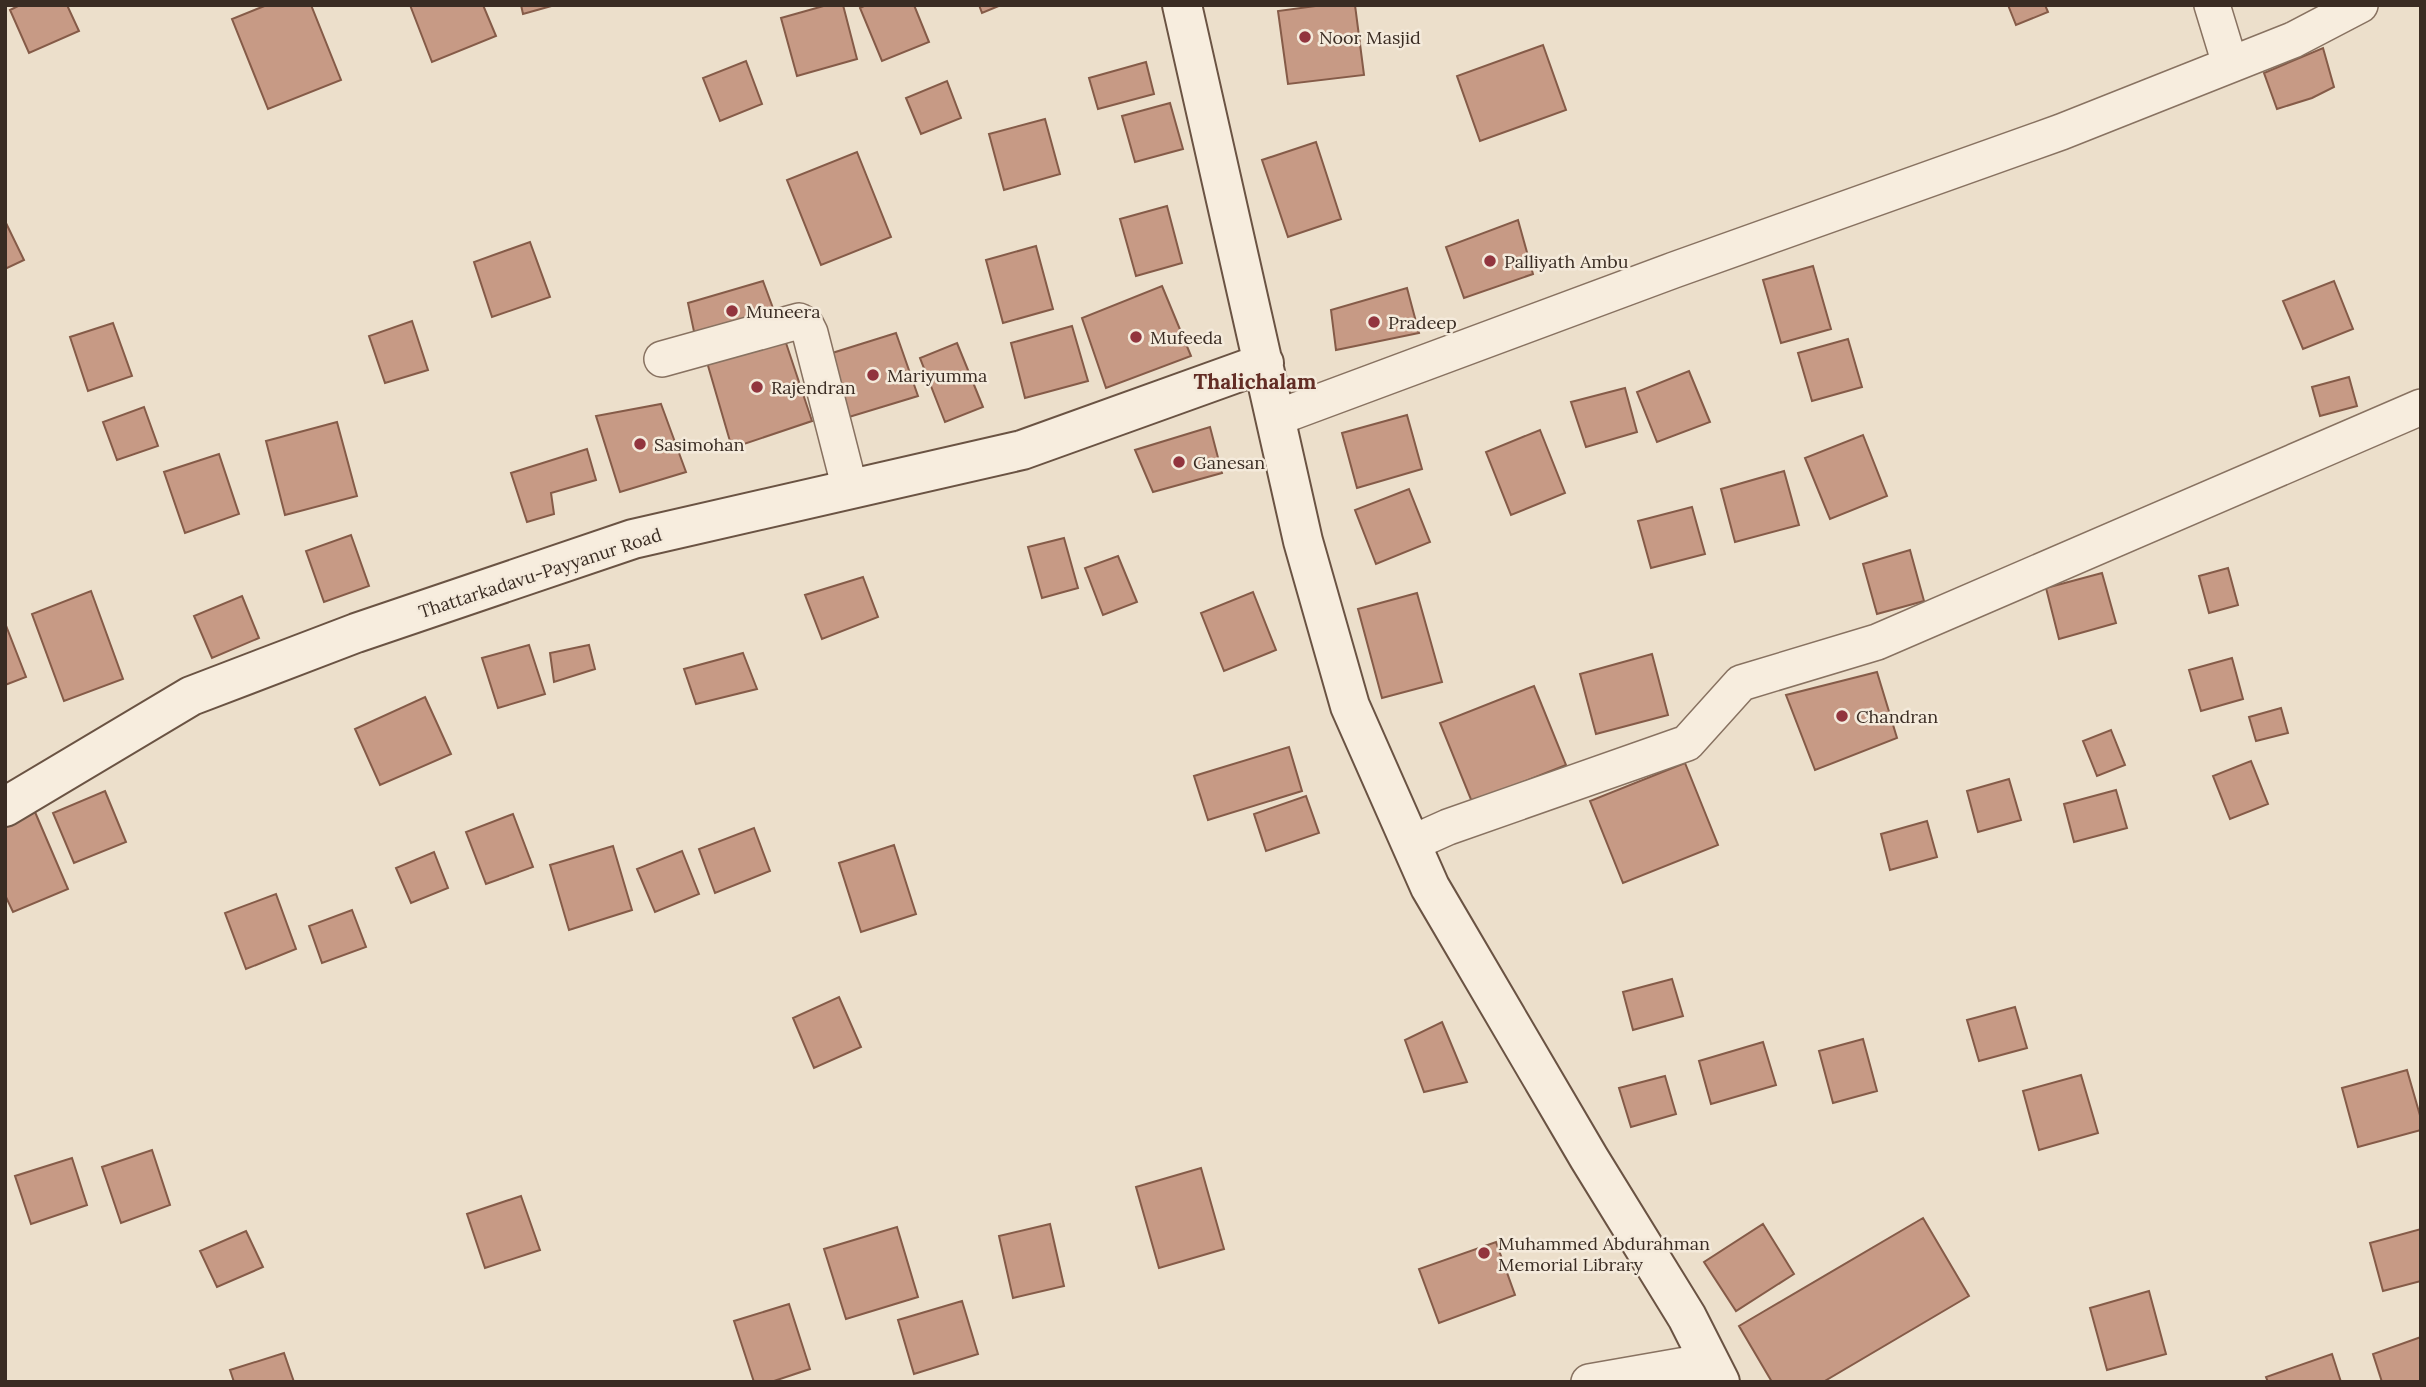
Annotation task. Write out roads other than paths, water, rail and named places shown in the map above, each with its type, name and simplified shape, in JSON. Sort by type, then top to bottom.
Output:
[{"type":"main road","points":[[1182,5],[1303,541],[1350,706],[1430,887],[1589,1158],[1687,1317],[1715,1371]]},
{"type":"main road","name":"Thattarkadavu-Payyanur Road","points":[[5,807],[191,696],[356,633],[633,539],[1022,450],[1264,363]]},
{"type":"street","points":[[2212,5],[2230,64]]},
{"type":"street","points":[[1276,418],[1674,270],[2061,131],[2293,40],[2360,5]]},
{"type":"street","points":[[662,359],[799,321],[806,325],[850,489]]},
{"type":"street","points":[[1410,844],[1448,827],[1687,743],[1741,683],[1877,642],[2421,407]]},
{"type":"street","points":[[1589,1382],[1715,1371]]},
{"type":"place","name":"Noor Masjid","points":[[1305,37]]},
{"type":"place","name":"Palliyath Ambu","points":[[1490,261]]},
{"type":"place","name":"Muneera","points":[[732,311]]},
{"type":"place","name":"Pradeep","points":[[1374,322]]},
{"type":"place","name":"Mufeeda","points":[[1136,337]]},
{"type":"place","name":"Mariyumma","points":[[873,375]]},
{"type":"place","name":"Rajendran","points":[[757,387]]},
{"type":"place","name":"Sasimohan","points":[[640,444]]},
{"type":"place","name":"Ganesan","points":[[1179,462]]},
{"type":"place","name":"Chandran","points":[[1842,716]]},
{"type":"place","name":"Muhammed Abdurahman Memorial Library","points":[[1484,1253]]},
{"type":"district","name":"Thalichalam","points":[[1255,381]]}]
